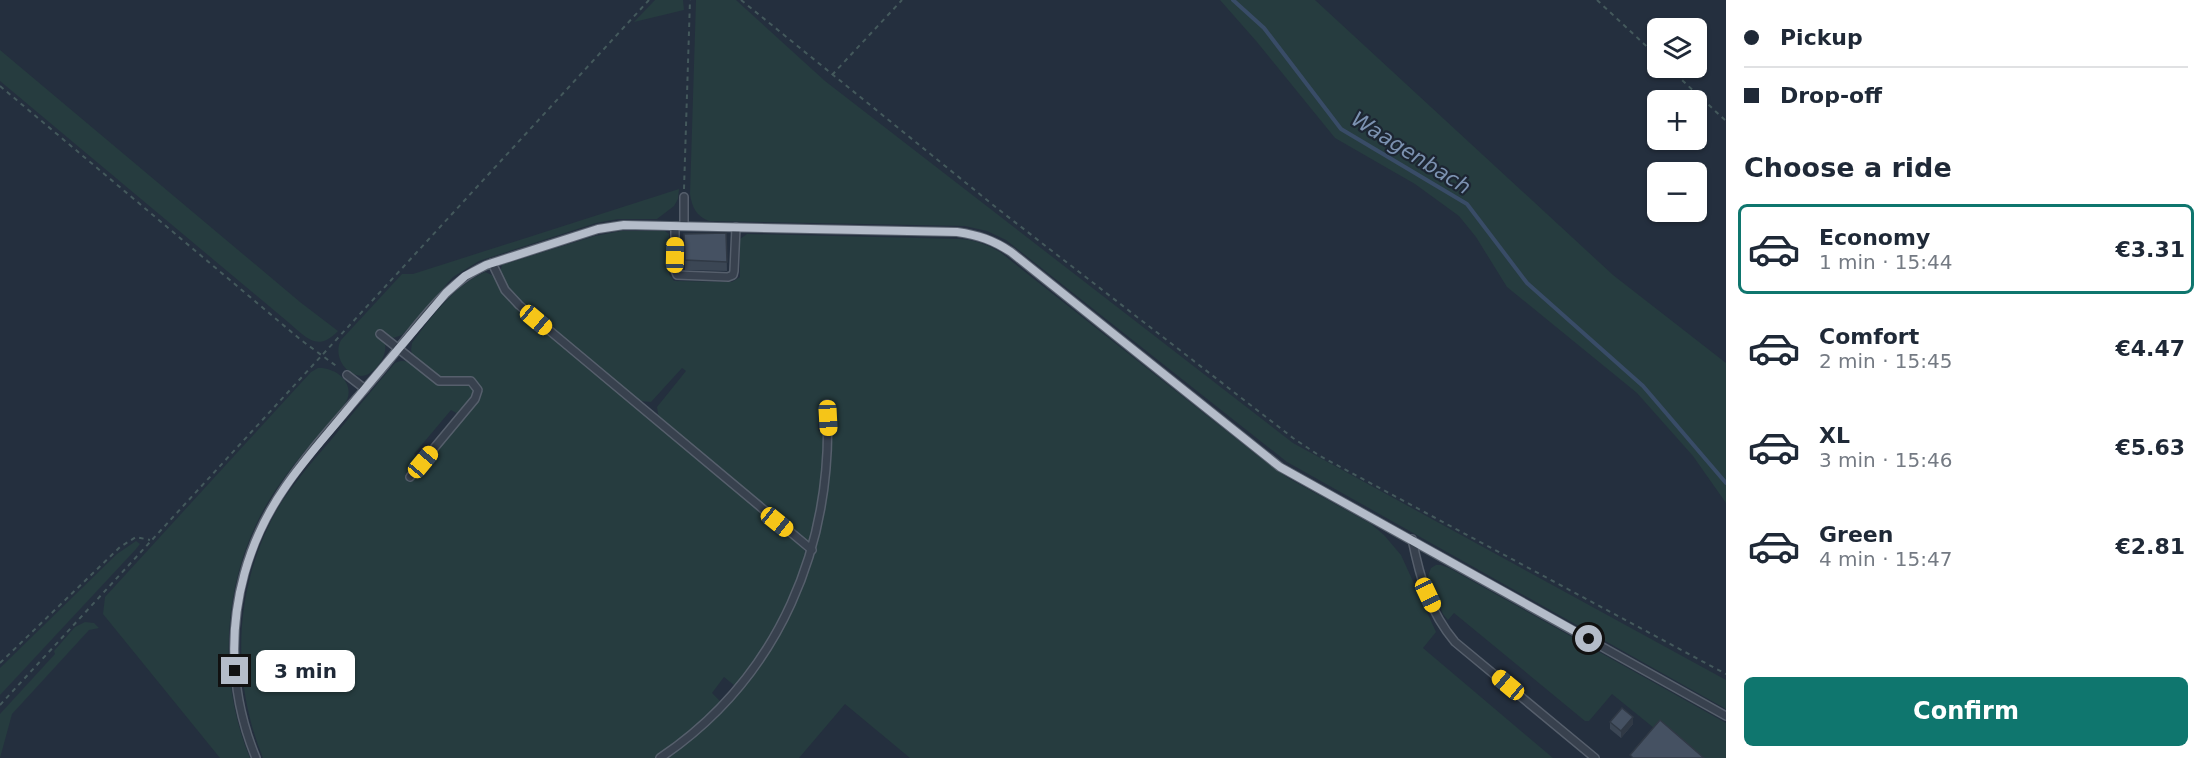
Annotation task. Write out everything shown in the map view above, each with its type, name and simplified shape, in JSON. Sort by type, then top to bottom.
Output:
[{"type":"lane","points":[[684,197],[684,226]]},
{"type":"lane","points":[[256,758],[241,709],[235,661],[238,606],[247,565],[258,534],[283,490],[365,389],[456,283],[475,270],[492,263],[611,226],[957,232],[976,234],[994,241],[1011,252],[1280,467],[1726,716]]},
{"type":"lane","points":[[675,226],[675,270],[677,274],[729,277],[734,271],[735,227]]},
{"type":"lane","points":[[492,263],[505,290],[515,302],[812,550]]},
{"type":"lane","points":[[380,334],[439,381],[471,381],[478,390],[475,399],[410,477]]},
{"type":"lane","points":[[347,375],[365,389]]},
{"type":"lane","points":[[660,758],[711,716],[732,694],[755,665],[788,610],[812,550],[821,513],[829,441],[827,404]]},
{"type":"lane","points":[[1412,539],[1420,580],[1442,626],[1455,642],[1595,758]]},
{"type":"path","points":[[0,705],[649,0]]},
{"type":"path","points":[[684,197],[690,0]]},
{"type":"path","points":[[741,0],[1007,216],[1293,438],[1320,456],[1726,674]]},
{"type":"path","points":[[832,75],[902,0]]},
{"type":"path","points":[[1597,0],[1647,47]]},
{"type":"path","points":[[1680,78],[1726,121]]},
{"type":"path","points":[[0,86],[347,375]]},
{"type":"path","points":[[0,663],[120,547],[136,537],[150,540]]},
{"type":"green space","points":[[655,0],[683,0],[684,10],[634,22]]},
{"type":"green space","points":[[696,0],[736,0],[825,81],[1293,443],[1726,680],[1726,709],[1287,462],[1006,240],[987,231],[965,226],[709,221],[698,214],[693,207],[690,194]]},
{"type":"green space","points":[[1220,0],[1315,0],[1613,275],[1726,363],[1726,503],[1693,456],[1637,393],[1507,287],[1476,237],[1459,216],[1415,184],[1335,138]]},
{"type":"green space","points":[[0,50],[300,302],[338,331],[331,338],[318,342],[300,333],[0,81]]},
{"type":"green space","points":[[679,189],[678,199],[674,206],[657,219],[618,219],[596,223],[479,261],[453,277],[402,335],[384,341],[383,357],[371,372],[361,376],[355,375],[342,363],[338,351],[341,340],[402,274],[413,274]]},
{"type":"green space","points":[[621,231],[665,231],[669,234],[669,274],[674,281],[732,282],[740,277],[740,239],[747,234],[959,239],[980,243],[1000,252],[1263,460],[1288,478],[1371,524],[1384,535],[1401,555],[1436,632],[1423,648],[1553,758],[910,758],[845,704],[799,758],[664,758],[749,677],[806,574],[820,528],[826,495],[831,449],[830,402],[825,419],[818,424],[818,430],[825,435],[823,478],[811,542],[808,543],[659,419],[657,407],[686,371],[682,368],[651,402],[639,401],[519,302],[507,288],[500,272],[502,265],[595,236]]},
{"type":"green space","points":[[485,272],[492,275],[512,303],[803,548],[806,554],[786,606],[757,655],[735,686],[724,677],[712,693],[721,702],[690,732],[655,758],[263,758],[252,727],[245,696],[242,631],[245,600],[252,568],[263,538],[278,508],[296,482],[395,363],[401,361],[413,364],[439,385],[469,384],[475,391],[458,414],[451,410],[414,454],[419,459],[405,475],[411,480],[480,391],[474,379],[439,378],[413,356],[412,343],[454,293]]},
{"type":"green space","points":[[318,368],[332,371],[344,379],[349,391],[348,398],[276,489],[253,531],[241,562],[229,628],[229,661],[232,694],[239,727],[250,758],[220,758],[103,614],[105,597],[311,372]]},
{"type":"green space","points":[[136,541],[140,544],[136,549],[0,695],[0,668],[117,554]]},
{"type":"green space","points":[[1436,565],[1449,568],[1726,723],[1726,758],[1691,758],[1612,694],[1589,721],[1585,721],[1454,613],[1448,620],[1427,579],[1431,568]]},
{"type":"green space","points":[[85,622],[94,623],[99,628],[89,630],[12,714],[0,758],[0,714],[55,654],[54,651],[75,627]]},
{"type":"building","points":[[726,233],[727,262],[685,260],[684,234]]},
{"type":"building","points":[[1622,708],[1633,717],[1621,731],[1610,722]]},
{"type":"building","points":[[1660,720],[1704,758],[1633,758],[1630,755]]},
{"type":"waterway","name":"Waagenbach","points":[[1233,0],[1264,28],[1341,129],[1467,204],[1527,283],[1643,386],[1726,483]]},
{"type":"route","points":[[235,671],[235,630],[242,584],[254,544],[268,513],[300,467],[446,293],[465,276],[486,265],[598,229],[624,225],[957,232],[976,234],[994,241],[1011,252],[1280,467],[1589,639]]}]
